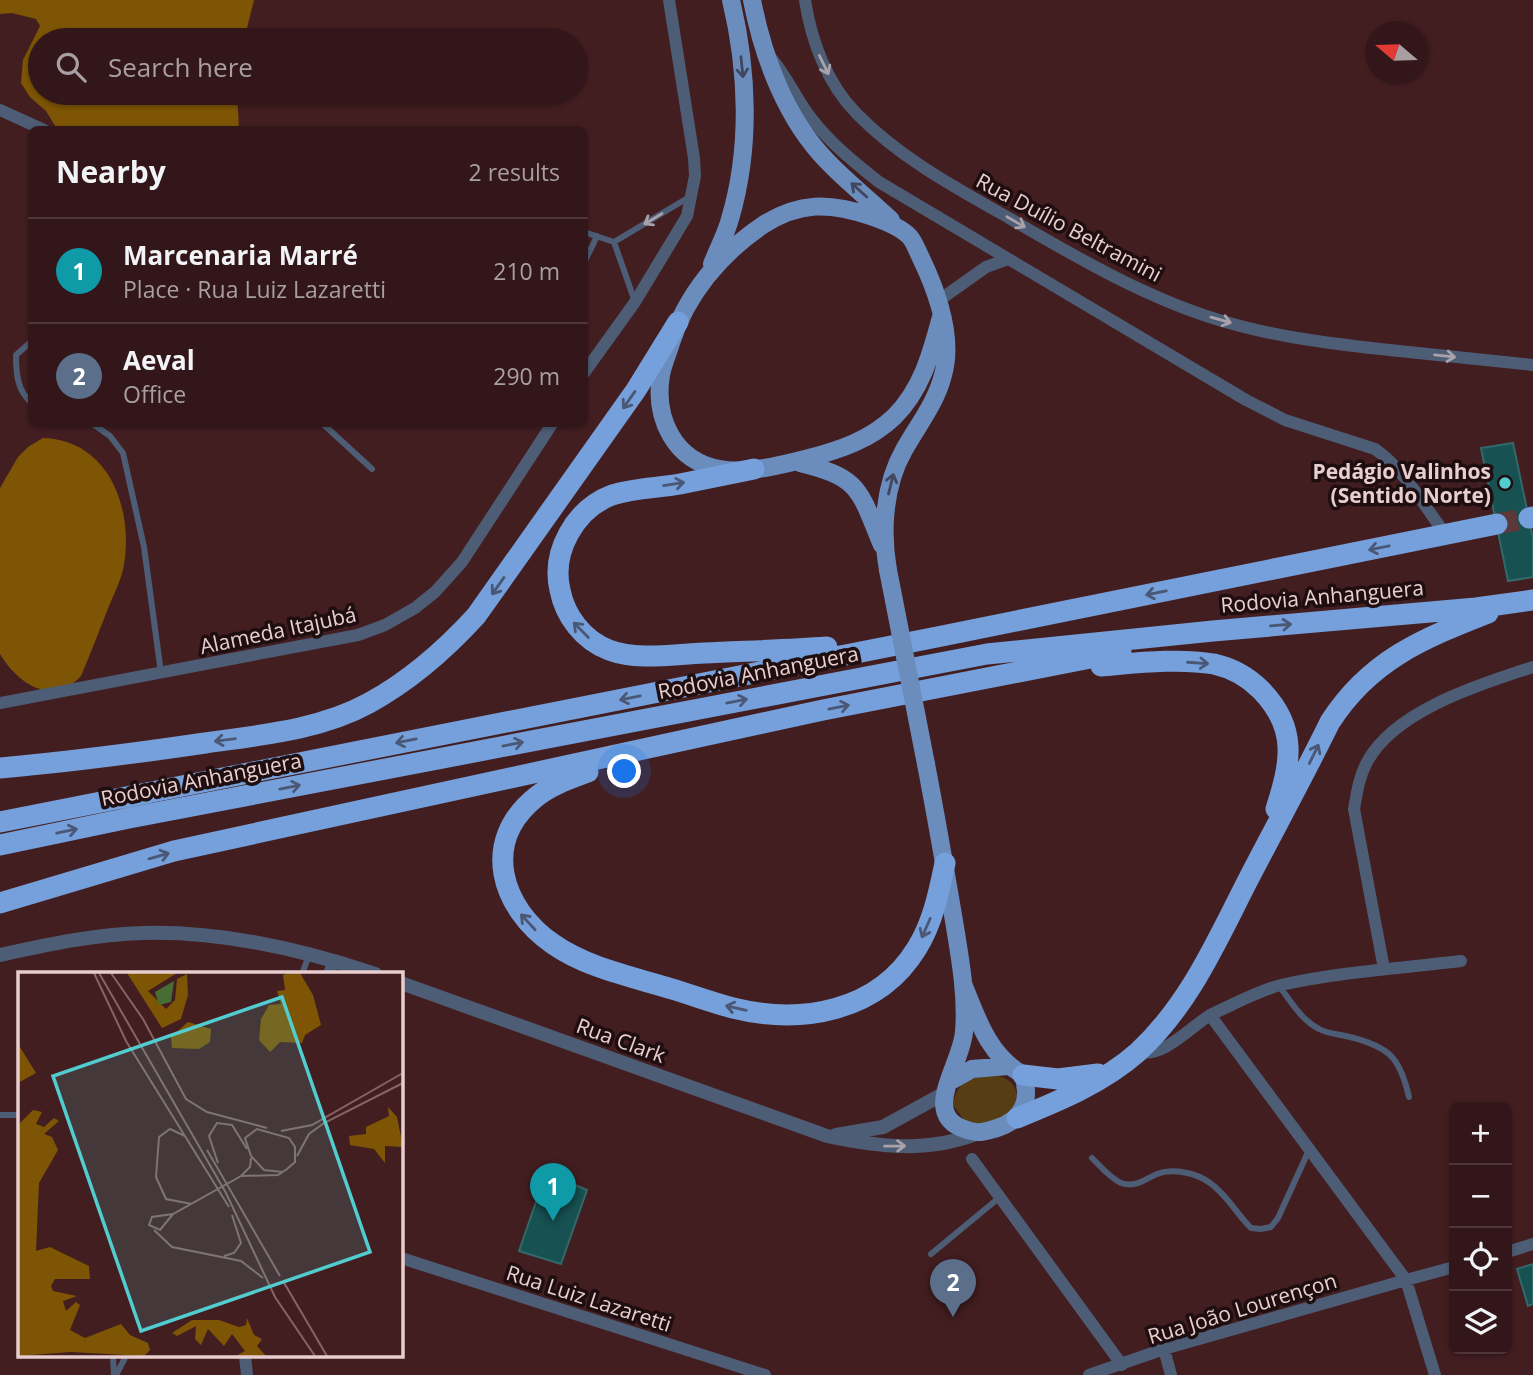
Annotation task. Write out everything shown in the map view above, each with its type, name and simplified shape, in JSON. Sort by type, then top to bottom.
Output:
[{"type":"highway","points":[[0,768],[108,758],[280,732],[325,720],[367,704],[417,673],[450,646],[476,617],[636,390],[678,322]]},
{"type":"highway","points":[[754,469],[620,493],[589,508],[569,533],[558,567],[562,600],[571,619],[583,634],[609,650],[625,654],[654,655],[799,649],[937,638]]},
{"type":"highway","name":"Rodovia Anhanguera","points":[[0,822],[937,638],[1497,524]]},
{"type":"highway","name":"Rodovia Anhanguera","points":[[0,845],[949,660],[1525,601]]},
{"type":"highway","points":[[1017,1118],[1057,1102],[1114,1071],[1139,1051],[1173,1012],[1197,981],[1222,937],[1330,722],[1349,695],[1376,669],[1409,647],[1525,601]]},
{"type":"highway","points":[[0,903],[174,851],[823,710],[1008,675],[1213,631]]},
{"type":"highway","points":[[1008,675],[1105,666],[1199,662],[1232,670],[1256,685],[1280,713],[1286,728],[1288,757],[1284,785],[1249,879]]},
{"type":"highway","points":[[652,748],[572,778],[543,792],[516,819],[504,844],[505,884],[515,907],[526,922],[554,945],[598,965],[735,1008],[792,1015],[827,1012],[870,995],[904,966],[930,920],[944,863]]},
{"type":"highway","points":[[1016,1070],[1058,1079],[1114,1071]]},
{"type":"main road","points":[[731,0],[743,73],[745,134],[741,169],[730,220],[708,274],[678,322],[662,375],[660,401],[666,429],[673,441],[688,456],[722,470],[754,469],[796,462],[837,450],[870,435],[894,417],[913,394],[929,365],[939,309]]},
{"type":"main road","points":[[752,0],[767,54],[788,106],[818,151],[909,236],[930,278],[945,330],[947,351],[943,374],[929,408],[904,448],[893,475],[887,502],[885,552],[926,764],[964,986],[964,1032],[961,1049],[942,1104],[947,1116],[957,1125],[978,1133],[1017,1118],[1027,1099],[1027,1087],[1016,1070],[992,1048],[964,986]]},
{"type":"main road","points":[[708,274],[740,240],[769,221],[807,206],[828,205],[851,209],[882,220],[909,236]]},
{"type":"main road","points":[[796,462],[836,473],[851,483],[862,498],[885,552]]},
{"type":"main road","points":[[946,1088],[972,1069],[1016,1070]]},
{"type":"street","points":[[588,366],[635,302],[687,216],[693,195],[694,158],[669,0]]},
{"type":"street","name":"Rua Duílio Beltramini","points":[[805,0],[808,22],[831,79],[855,113],[894,147],[936,177],[1140,290],[1219,320],[1308,341],[1533,365]]},
{"type":"street","points":[[767,54],[781,69],[811,119],[855,163],[891,189],[1246,400],[1285,420],[1375,449],[1388,458],[1400,472],[1446,535]]},
{"type":"street","points":[[0,110],[35,126]]},
{"type":"street","points":[[939,309],[986,267],[1007,259]]},
{"type":"street","name":"Alameda Itajubá","points":[[0,703],[358,635],[385,625],[415,608],[435,592],[462,562],[550,427]]},
{"type":"street","points":[[1384,969],[1354,808],[1358,784],[1368,761],[1380,744],[1419,715],[1462,691],[1533,667]]},
{"type":"street","points":[[0,955],[74,941],[141,933],[228,936],[309,955],[332,967],[362,972]]},
{"type":"street","points":[[1139,1051],[1158,1051],[1210,1015],[1279,986],[1384,969],[1461,961]]},
{"type":"street","name":"Rua Clark","points":[[402,983],[827,1136],[887,1147],[958,1141],[978,1133]]},
{"type":"street","points":[[1210,1015],[1406,1280],[1435,1375]]},
{"type":"street","name":"Rua Clark","points":[[827,1136],[883,1127],[946,1088]]},
{"type":"street","points":[[972,1159],[1123,1370]]},
{"type":"street","points":[[1512,1250],[1533,1244]]},
{"type":"street","name":"Rua Luiz Lazaretti","points":[[402,1258],[765,1375]]},
{"type":"street","name":"Rua João Lourençon","points":[[1089,1375],[1123,1370],[1164,1349],[1449,1267]]},
{"type":"street","points":[[1164,1349],[1171,1375]]},
{"type":"lane","points":[[614,242],[693,195]]},
{"type":"lane","points":[[588,233],[614,242]]},
{"type":"lane","points":[[588,255],[597,236]]},
{"type":"lane","points":[[614,242],[635,302]]},
{"type":"lane","points":[[28,344],[16,355],[16,374],[24,397],[28,400]]},
{"type":"lane","points":[[97,427],[110,436],[123,453],[144,547],[161,673]]},
{"type":"lane","points":[[326,427],[372,469]]},
{"type":"lane","points":[[303,972],[309,955]]},
{"type":"lane","points":[[1279,986],[1306,1021],[1322,1031],[1376,1044],[1389,1054],[1403,1072],[1409,1097]]},
{"type":"lane","points":[[0,1115],[18,1115]]},
{"type":"lane","points":[[1092,1158],[1112,1177],[1123,1183],[1137,1185],[1160,1173],[1175,1171],[1210,1182],[1251,1228],[1261,1229],[1271,1227],[1278,1218],[1309,1150]]},
{"type":"lane","points":[[931,1254],[1000,1196]]},
{"type":"lane","points":[[115,1375],[125,1358]]},
{"type":"shaded area","points":[[0,0],[254,0],[247,28],[39,28],[36,19],[12,13],[0,14]]},
{"type":"shaded area","points":[[28,50],[28,94],[21,83],[23,60]]},
{"type":"shaded area","points":[[39,105],[238,105],[239,126],[55,126]]},
{"type":"shaded area","points":[[43,438],[66,442],[86,451],[101,466],[113,483],[121,504],[126,548],[120,579],[81,676],[59,690],[47,691],[26,682],[7,665],[0,654],[0,488],[18,457]]},
{"type":"shaded area","points":[[994,1075],[1005,1078],[1012,1084],[1016,1091],[1014,1106],[1009,1113],[992,1124],[965,1121],[953,1105],[958,1090],[966,1081]]},
{"type":"building","name":"Pedágio Valinhos (Sentido Norte)","points":[[1513,443],[1533,538],[1533,577],[1508,581],[1481,448]]},
{"type":"building","points":[[545,1176],[587,1190],[561,1264],[519,1251]]},
{"type":"building","points":[[1533,1264],[1533,1304],[1528,1306],[1517,1269]]},
{"type":"tunnel","points":[[1497,524],[1529,518]]},
{"type":"place","name":"Pedágio Valinhos (Sentido Norte)","points":[[1505,483]]},
{"type":"place","name":"Marcenaria Marré","points":[[553,1221]]},
{"type":"place","name":"Aeval","points":[[953,1317]]}]
